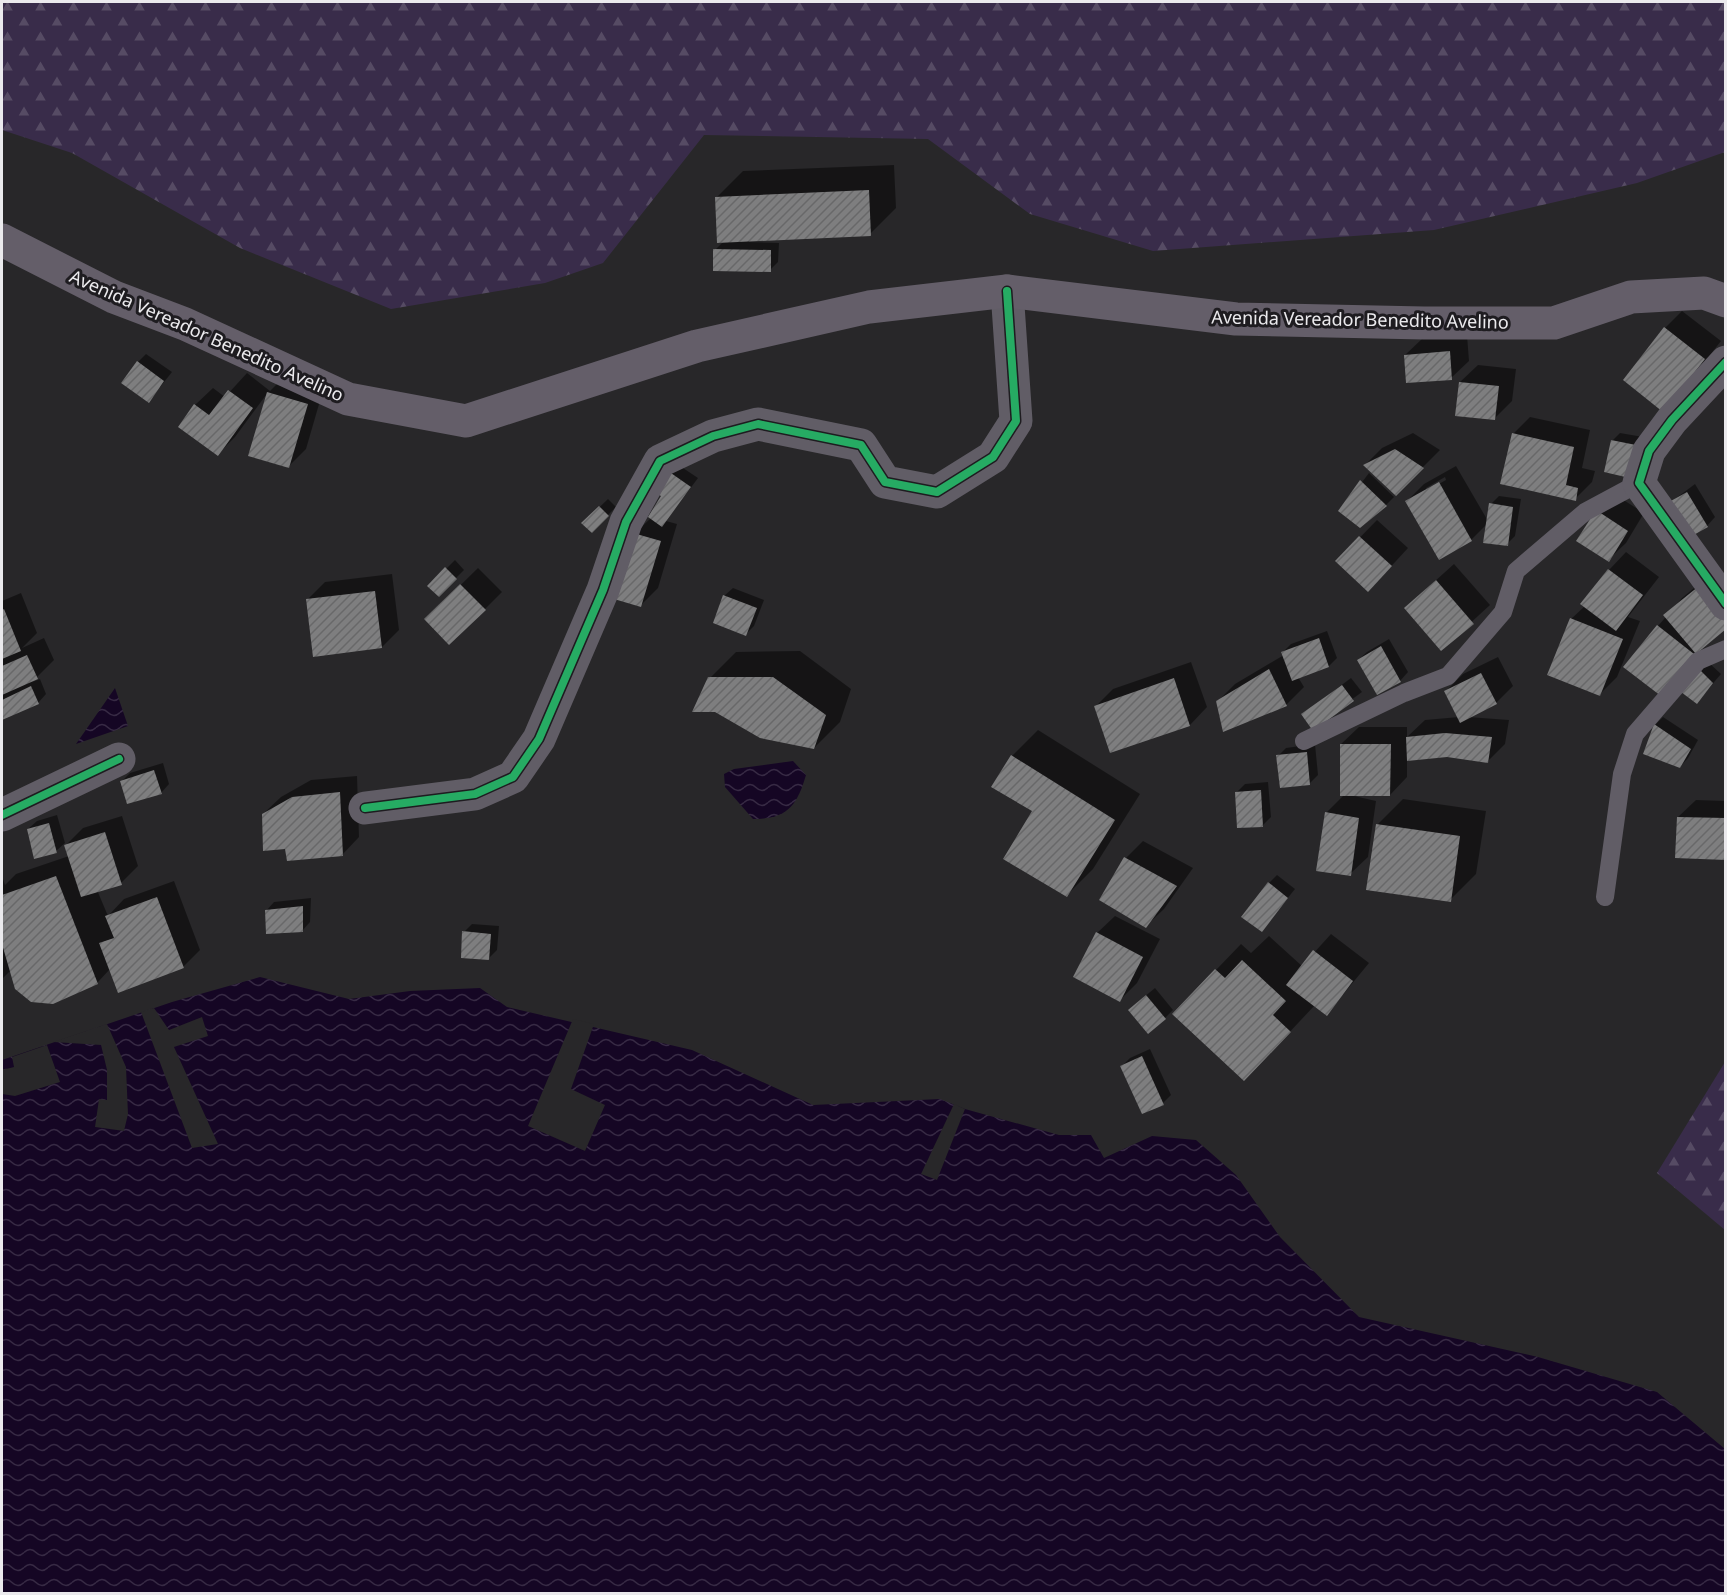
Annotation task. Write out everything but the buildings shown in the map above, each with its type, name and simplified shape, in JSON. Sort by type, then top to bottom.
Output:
[{"type":"main road","name":"Avenida Vereador Benedito Avelino","points":[[2,240],[114,297],[185,324],[348,399],[466,421],[697,346],[869,307],[1007,291],[1236,320],[1424,323],[1554,323],[1631,297],[1704,293],[1725,301]]},
{"type":"street","points":[[365,808],[475,794],[513,777],[539,739],[603,590],[626,522],[660,461],[712,436],[758,424],[861,445],[885,482],[937,492],[993,456],[1016,421],[1007,291]]},
{"type":"street","points":[[1725,362],[1672,420],[1649,451],[1638,483],[1725,604]]},
{"type":"street","points":[[2,815],[119,759]]},
{"type":"lane","points":[[1304,741],[1404,693],[1448,676],[1503,612],[1516,572],[1585,512],[1638,483]]},
{"type":"lane","points":[[1605,897],[1622,774],[1635,734],[1698,662],[1725,649]]},
{"type":"green space","points":[[2,2],[1725,2],[1725,152],[1637,183],[1434,230],[1153,251],[1030,214],[928,139],[704,135],[603,263],[545,283],[391,309],[240,248],[72,153],[2,130]]},
{"type":"green space","points":[[1725,1062],[1725,1230],[1657,1173]]},
{"type":"water","points":[[115,688],[128,726],[76,744]]},
{"type":"water","points":[[793,761],[806,775],[794,803],[782,813],[753,819],[725,787],[724,774],[734,769]]},
{"type":"water","points":[[260,977],[349,999],[410,991],[480,988],[507,1007],[692,1050],[813,1105],[940,1099],[965,1109],[1059,1135],[1091,1135],[1104,1158],[1152,1136],[1196,1140],[1236,1175],[1280,1237],[1359,1317],[1538,1357],[1657,1392],[1725,1449],[1725,1593],[2,1593],[2,1060],[172,1002]]},
{"type":"pier","points":[[154,1008],[169,1030],[202,1017],[208,1036],[174,1047],[218,1144],[192,1148],[141,1012]]},
{"type":"pier","points":[[573,1019],[594,1024],[571,1089],[605,1105],[585,1151],[528,1126]]},
{"type":"pier","points":[[107,1024],[126,1067],[128,1114],[124,1131],[95,1127],[99,1099],[107,1100],[107,1070],[101,1045],[53,1042]]},
{"type":"pier","points":[[47,1045],[60,1082],[15,1096],[2,1094],[2,1070],[14,1067],[12,1057]]},
{"type":"pier","points":[[954,1104],[965,1109],[937,1180],[921,1174]]},
{"type":"cycle path","points":[[365,808],[475,794],[513,777],[539,739],[603,590],[626,522],[660,461],[713,436],[758,424],[861,445],[885,482],[937,492],[993,457],[1016,421],[1007,291]]},
{"type":"cycle path","points":[[1726,362],[1672,420],[1649,451],[1639,483],[1726,604]]},
{"type":"cycle path","points":[[2,815],[119,759]]}]
